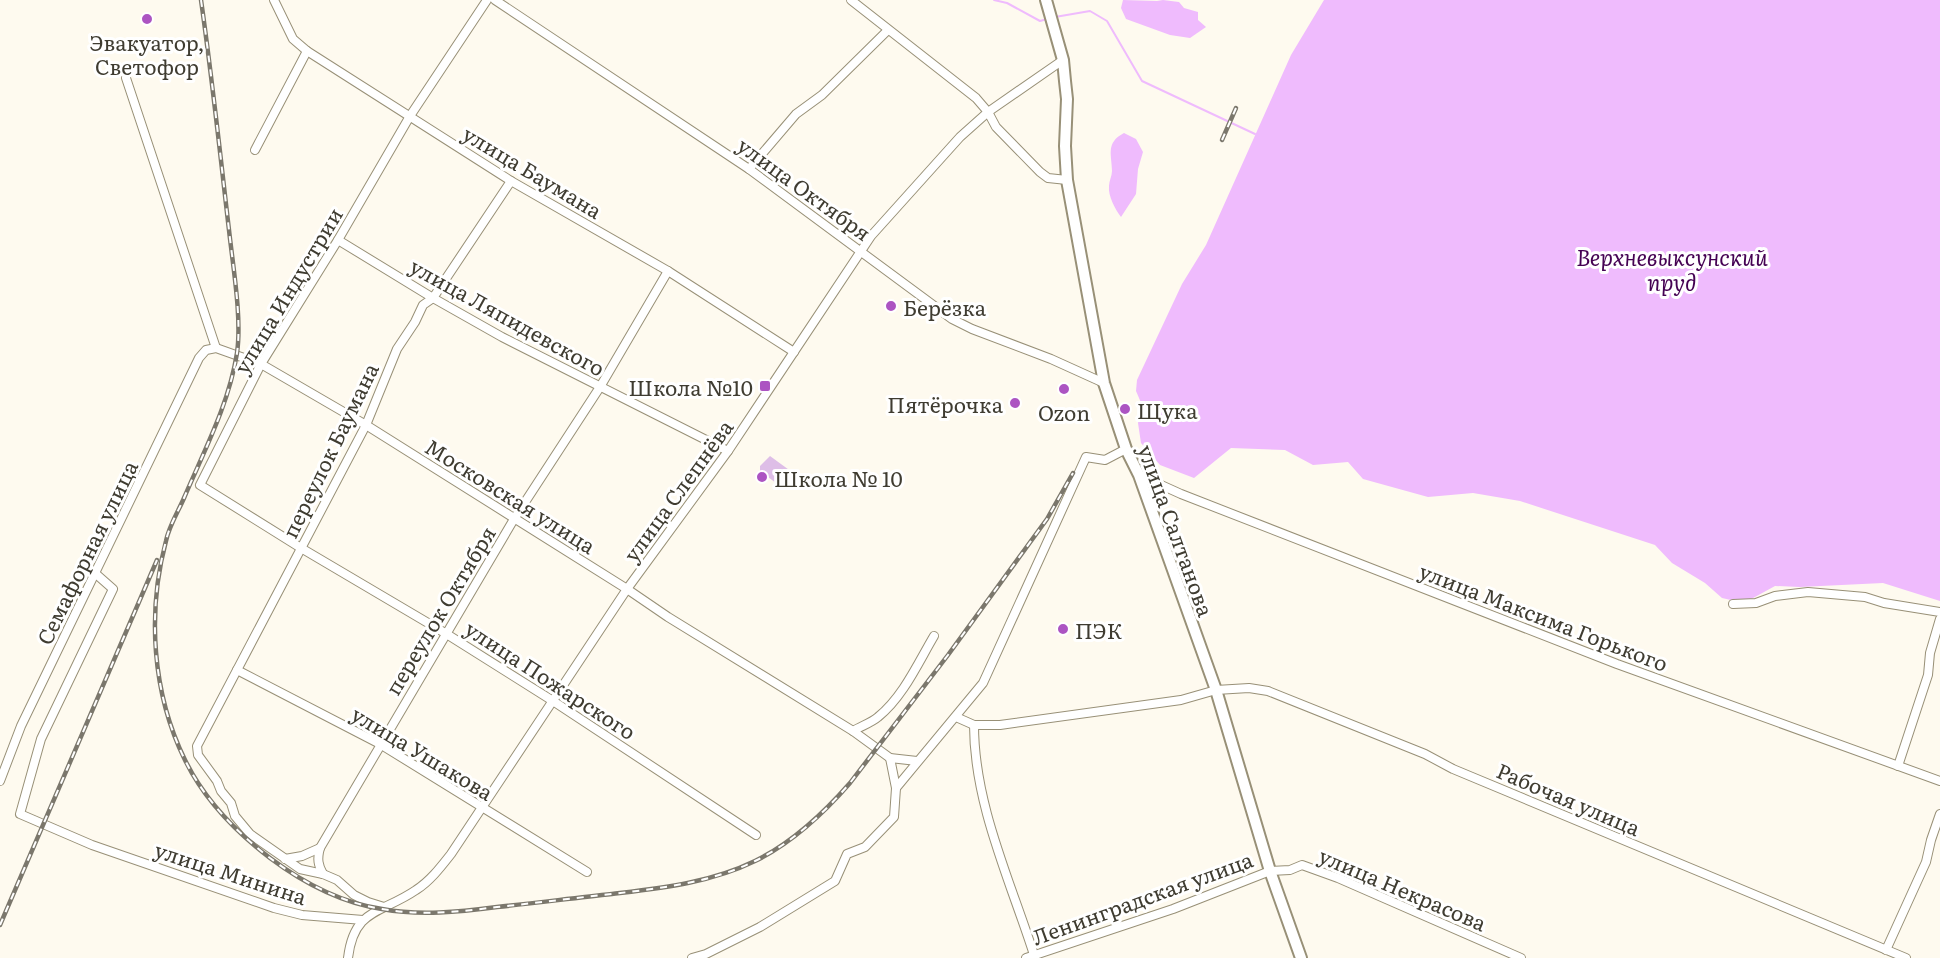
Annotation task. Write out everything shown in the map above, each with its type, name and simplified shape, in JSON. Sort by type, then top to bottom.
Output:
[{"type":"main road","name":"улица Салтанова","points":[[1046,1],[1063,60],[1067,99],[1065,146],[1067,180],[1104,383],[1126,449],[1139,475],[1216,690],[1270,871],[1301,958]]},
{"type":"street","name":"улица Баумана","points":[[274,0],[293,39],[307,51],[511,181],[668,271],[794,352]]},
{"type":"street","name":"улица Индустрии","points":[[200,485],[261,364],[339,240],[410,116],[487,0]]},
{"type":"street","name":"улица Октября","points":[[495,0],[749,169],[952,319],[1104,383]]},
{"type":"street","points":[[851,0],[947,77],[959,84],[988,112],[996,127],[1040,172],[1048,178],[1067,180]]},
{"type":"street","points":[[749,169],[796,114],[822,95],[888,30]]},
{"type":"street","points":[[255,150],[307,51]]},
{"type":"street","name":"улица Слепнёва","points":[[363,920],[413,892],[437,872],[627,589],[728,451],[861,250],[932,166],[960,137],[988,112],[1063,60]]},
{"type":"street","points":[[126,78],[216,348],[261,364]]},
{"type":"street","name":"переулок Баумана","points":[[197,746],[366,425],[398,349],[423,305],[433,298],[511,181]]},
{"type":"street","name":"улица Ляпидевского","points":[[339,240],[502,337],[728,451]]},
{"type":"street","name":"переулок Октября","points":[[320,848],[514,519],[600,387],[668,271]]},
{"type":"street","name":"Семафорная улица","points":[[0,781],[21,726],[199,358],[206,350],[216,348]]},
{"type":"street","name":"Московская улица","points":[[261,364],[366,425],[627,589],[697,636],[853,730],[890,758]]},
{"type":"street","points":[[896,788],[983,682],[1086,457],[1105,460],[1126,449]]},
{"type":"street","name":"улица Максима Горького","points":[[1139,475],[1243,519],[1617,664],[1940,781]]},
{"type":"street","name":"улица Пожарского","points":[[200,485],[301,548],[446,633],[756,835]]},
{"type":"street","name":"улица Минина","points":[[96,574],[113,589],[41,739],[20,814],[92,845],[274,908],[302,915],[363,920]]},
{"type":"street","points":[[1733,604],[1756,603],[1775,596],[1808,592],[1866,597],[1884,603],[1940,612]]},
{"type":"street","points":[[1898,766],[1928,675],[1930,653],[1940,619]]},
{"type":"street","points":[[853,730],[876,718],[897,697],[934,636]]},
{"type":"street","name":"улица Ушакова","points":[[237,670],[380,744],[587,872]]},
{"type":"street","name":"Рабочая улица","points":[[974,725],[999,725],[1180,700],[1216,690],[1249,688],[1268,691],[1432,757],[1452,769],[1906,958]]},
{"type":"street","points":[[956,717],[974,725],[974,752],[988,816],[1032,957]]},
{"type":"street","name":"улица Минина","points":[[197,746],[198,755],[231,803],[235,816],[250,834],[300,869],[323,874],[336,880],[354,895],[384,907]]},
{"type":"street","points":[[692,958],[706,954],[760,927],[836,881],[847,854],[865,847],[894,817],[896,788],[890,758],[917,761]]},
{"type":"street","points":[[1886,950],[1926,862],[1930,840],[1940,814]]},
{"type":"street","points":[[285,859],[302,856],[320,848]]},
{"type":"street","points":[[320,848],[319,866],[323,874]]},
{"type":"street","name":"улица Некрасова","points":[[1270,871],[1290,870],[1302,865],[1521,958]]},
{"type":"street","name":"Ленинградская улица","points":[[1032,957],[1173,909],[1270,871]]},
{"type":"street","points":[[348,958],[355,929],[363,920]]},
{"type":"shaded area","points":[[770,456],[796,475],[797,479],[790,490],[784,489],[760,471],[760,466]]},
{"type":"water","points":[[1123,0],[1179,2],[1184,8],[1198,12],[1198,20],[1206,27],[1190,38],[1170,35],[1126,19],[1121,8]]},
{"type":"water","name":"Верхневыксунский пруд","points":[[1324,0],[1940,0],[1940,601],[1883,583],[1775,586],[1744,603],[1722,598],[1705,583],[1672,563],[1655,545],[1520,501],[1473,493],[1428,497],[1363,479],[1348,462],[1313,465],[1285,450],[1231,448],[1194,478],[1160,465],[1141,443],[1138,423],[1142,405],[1136,391],[1137,380],[1182,284],[1206,245],[1291,55]]},
{"type":"water","points":[[1124,133],[1136,139],[1143,152],[1138,169],[1136,194],[1121,217],[1112,202],[1109,186],[1112,173],[1112,145]]},
{"type":"waterway","points":[[994,0],[1007,3],[1040,21],[1047,19]]},
{"type":"waterway","points":[[1055,17],[1090,11],[1107,21],[1142,81],[1255,134]]},
{"type":"railway","points":[[201,0],[235,276],[238,339],[233,372],[222,409],[167,535],[156,596],[155,624],[159,680],[165,708],[185,760],[211,801],[245,837],[270,858],[309,883],[337,897],[367,906],[396,911],[454,912],[685,884],[721,875],[769,854],[806,827],[850,783],[948,655],[1047,519],[1073,473]]},
{"type":"railway","points":[[1222,140],[1236,108]]},
{"type":"railway","points":[[0,925],[157,560]]},
{"type":"place","name":"Эвакуатор, Светофор","points":[[147,19]]},
{"type":"place","name":"Берёзка","points":[[891,306]]},
{"type":"place","name":"Школа №10","points":[[765,386]]},
{"type":"place","name":"Ozon","points":[[1064,389]]},
{"type":"place","name":"Пятёрочка","points":[[1015,403]]},
{"type":"place","name":"Щука","points":[[1125,409]]},
{"type":"place","name":"Школа № 10","points":[[762,477]]},
{"type":"place","name":"ПЭК","points":[[1063,629]]}]
